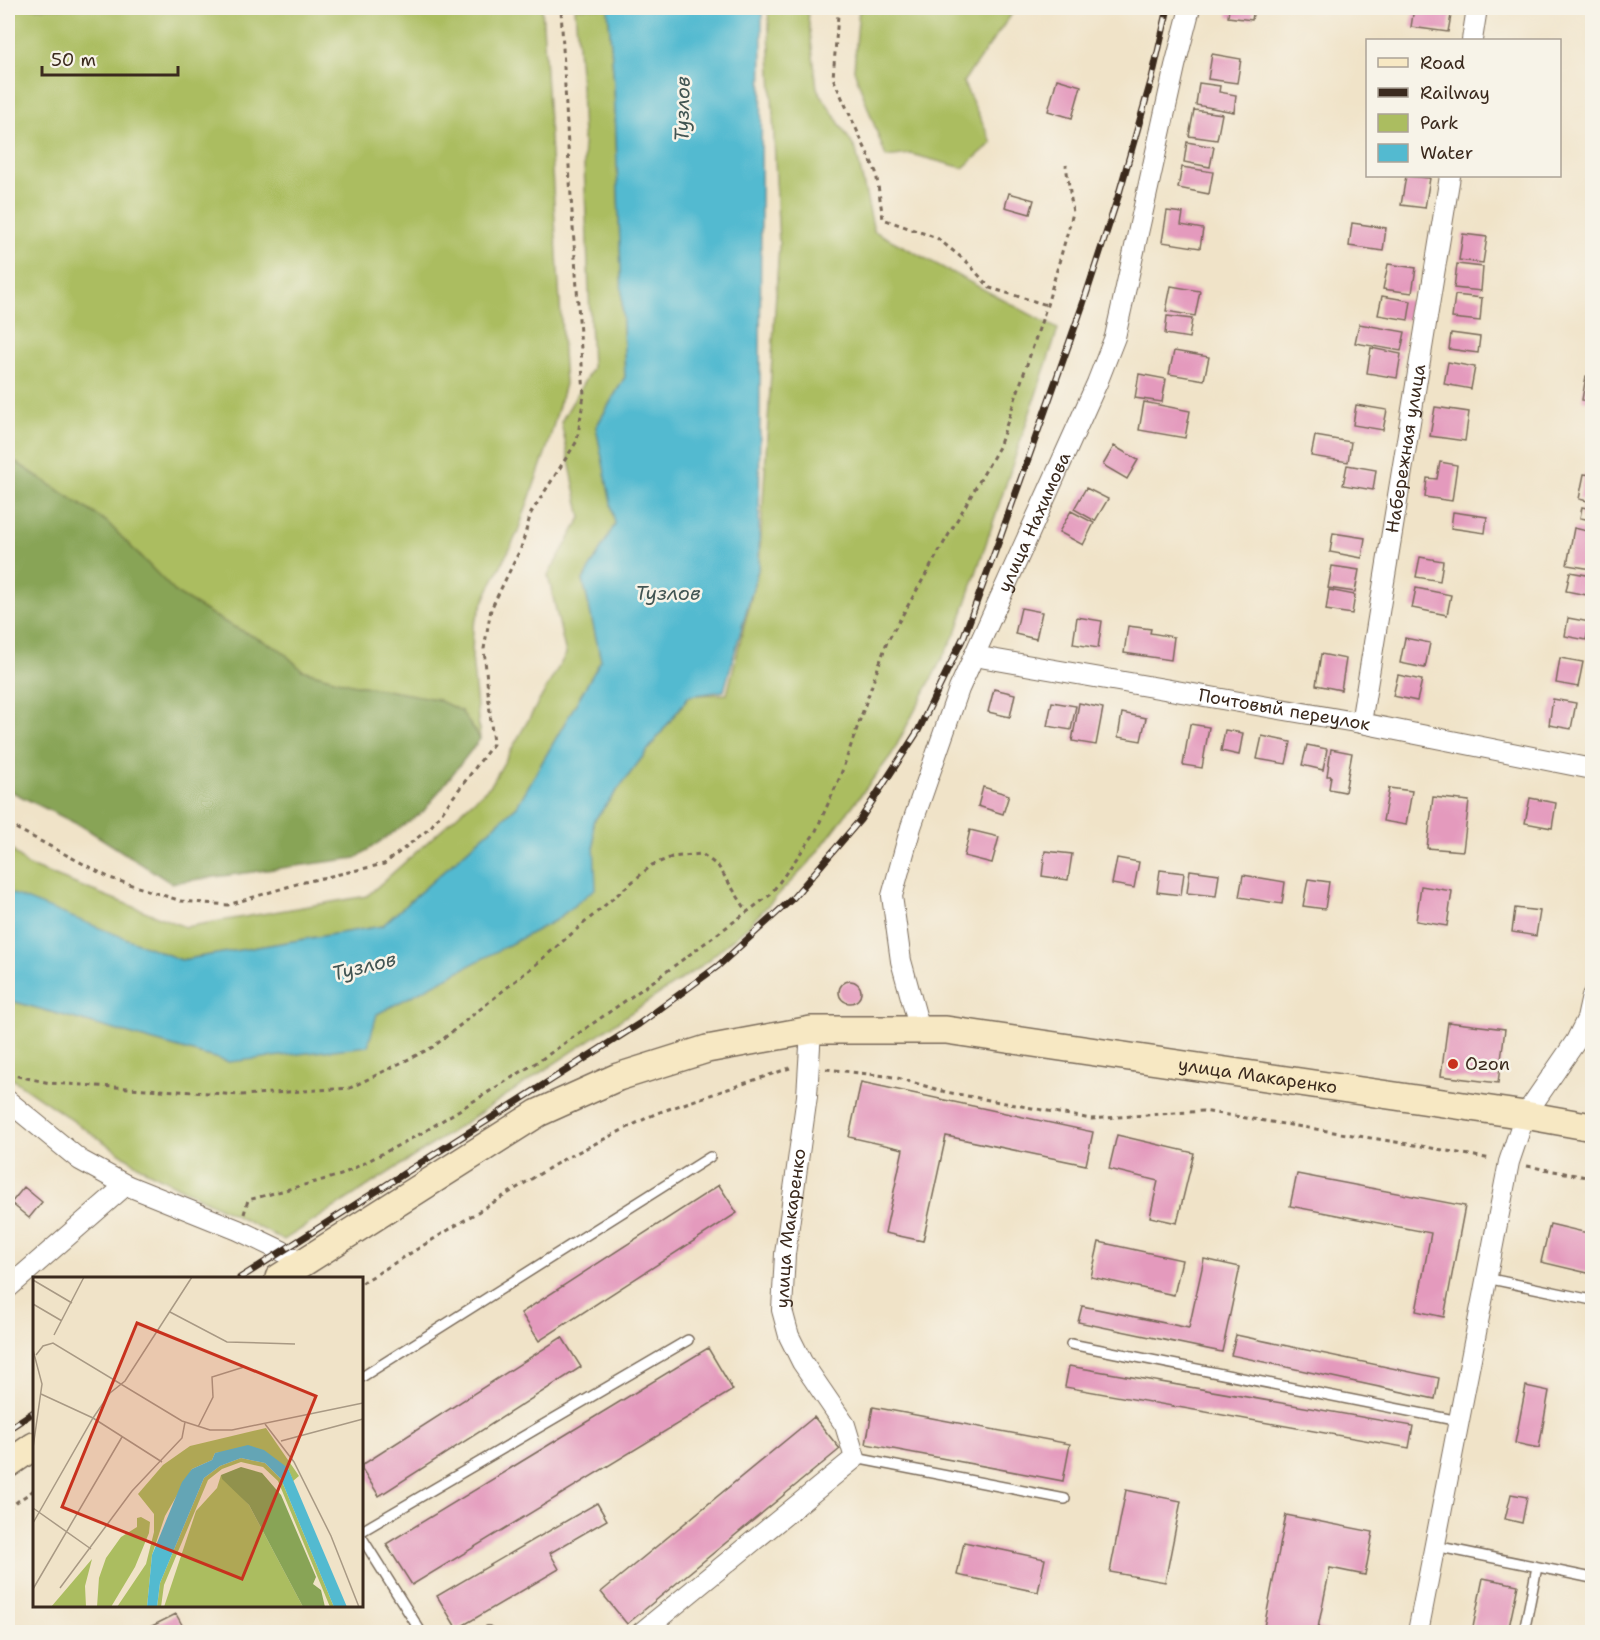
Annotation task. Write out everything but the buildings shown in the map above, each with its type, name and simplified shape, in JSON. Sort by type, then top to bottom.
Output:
[{"type":"main road","name":"улица Макаренко","points":[[290,1271],[538,1113],[618,1077],[696,1053],[811,1030],[946,1030],[1593,1127]]},
{"type":"main road","points":[[8,1464],[33,1447]]},
{"type":"street","name":"улица Нахимова","points":[[920,1030],[901,962],[892,896],[915,817],[959,689],[1097,383],[1115,337],[1190,8]]},
{"type":"street","points":[[1472,39],[1477,8]]},
{"type":"street","name":"Набережная улица","points":[[1361,723],[1450,177]]},
{"type":"street","name":"Почтовый переулок","points":[[974,656],[1361,723],[1593,769]]},
{"type":"street","points":[[1418,1632],[1509,1162],[1525,1115],[1576,1041],[1587,1019],[1593,996]]},
{"type":"street","name":"улица Макаренко","points":[[811,1030],[807,1096],[785,1254],[782,1310],[789,1336],[802,1362],[845,1425],[855,1458]]},
{"type":"street","points":[[8,1101],[80,1160],[126,1185],[238,1230],[282,1251],[290,1271]]},
{"type":"street","points":[[8,1288],[126,1185]]},
{"type":"street","points":[[642,1632],[855,1458]]},
{"type":"lane","points":[[363,1376],[710,1157]]},
{"type":"lane","points":[[1486,1278],[1593,1300]]},
{"type":"lane","points":[[363,1530],[688,1340]]},
{"type":"lane","points":[[1071,1344],[1459,1421]]},
{"type":"lane","points":[[855,1458],[1065,1499]]},
{"type":"lane","points":[[363,1540],[420,1632]]},
{"type":"lane","points":[[1435,1546],[1593,1578]]},
{"type":"lane","points":[[1524,1632],[1537,1567]]},
{"type":"path","points":[[8,824],[110,878],[180,901],[228,905],[300,883],[384,864],[430,828],[494,744],[484,649],[491,609],[522,548],[531,513],[577,441],[584,395],[561,8]]},
{"type":"path","points":[[835,8],[838,15],[833,78],[876,172],[883,219],[937,237],[968,262],[990,288],[1047,305]]},
{"type":"path","points":[[238,1230],[248,1200],[341,1175],[422,1133],[542,1059],[655,980],[770,895],[815,833],[840,777],[887,642],[999,447],[1047,305],[1073,213],[1066,165]]},
{"type":"path","points":[[8,1074],[50,1083],[242,1095],[350,1088],[433,1047],[535,965],[652,865],[672,857],[702,854],[718,866],[747,911]]},
{"type":"path","points":[[363,1282],[564,1159],[647,1118],[797,1066],[894,1077],[946,1092],[1091,1119],[1203,1111],[1421,1146],[1593,1178]]},
{"type":"path","points":[[8,1508],[33,1491]]},
{"type":"green space","points":[[8,8],[542,8],[565,384],[548,445],[517,534],[487,593],[473,627],[472,657],[480,739],[461,711],[436,699],[351,684],[302,670],[281,650],[228,624],[177,594],[107,522],[8,457]]},
{"type":"green space","points":[[575,8],[608,8],[614,84],[625,377],[596,427],[616,524],[583,580],[601,660],[517,806],[382,926],[181,960],[8,893],[8,846],[27,865],[185,927],[367,896],[491,785],[566,654],[548,575],[581,518],[561,422],[592,368],[581,86]]},
{"type":"green space","points":[[768,8],[807,8],[817,88],[856,150],[874,231],[1058,329],[957,630],[892,754],[809,863],[748,926],[700,967],[284,1240],[145,1170],[8,1076],[8,1000],[229,1062],[377,1014],[556,920],[595,888],[593,822],[690,695],[727,694],[759,566],[779,245]]},
{"type":"green space","points":[[859,8],[1016,8],[963,82],[992,143],[963,168],[911,154],[886,157],[854,70]]},
{"type":"green space","points":[[8,457],[107,522],[177,594],[228,624],[281,650],[302,670],[351,684],[436,699],[461,711],[480,739],[423,812],[356,858],[171,883],[85,828],[8,790]]},
{"type":"water","name":"Тузлов","points":[[608,8],[762,8],[759,566],[724,691],[689,696],[593,822],[596,888],[556,920],[377,1014],[368,1046],[229,1062],[8,1000],[8,892],[181,960],[382,926],[517,806],[601,660],[583,580],[615,524],[596,427],[625,377],[614,84]]},
{"type":"railway","points":[[242,1277],[639,1024],[718,966],[793,898],[860,820],[918,731],[964,636],[1083,304],[1118,197],[1152,78],[1168,8]]},
{"type":"railway","points":[[8,1429],[33,1413]]},
{"type":"place","name":"Ozon","points":[[1453,1064]]}]
